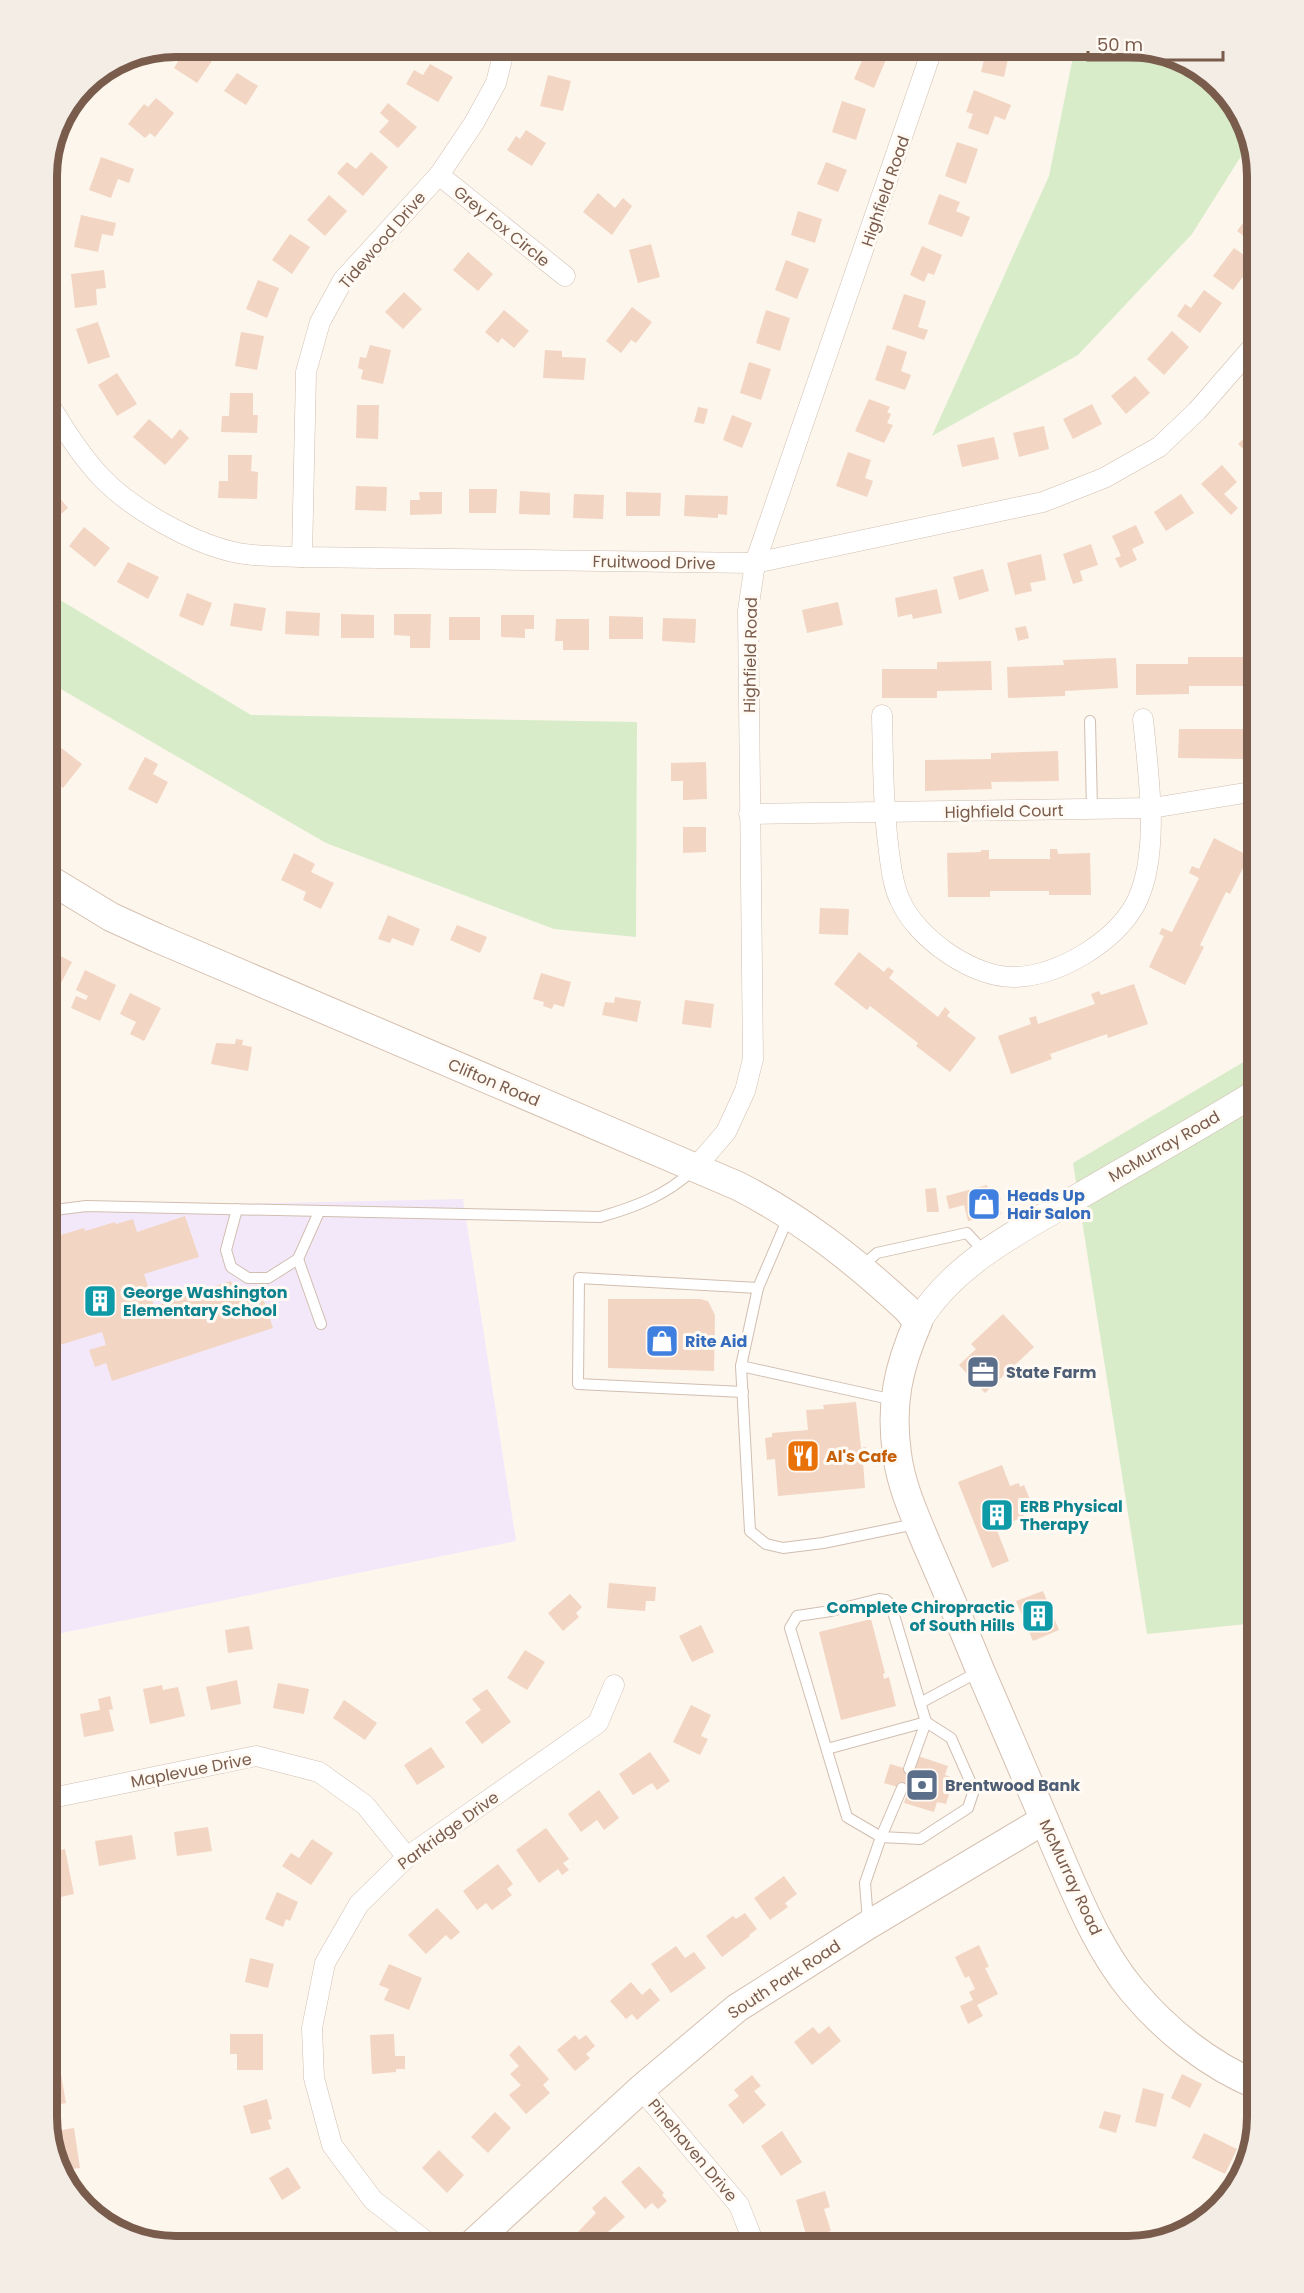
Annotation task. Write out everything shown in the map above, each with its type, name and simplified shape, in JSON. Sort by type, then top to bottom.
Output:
[{"type":"main road","name":"Clifton Road","points":[[57,884],[111,917],[157,939],[738,1186],[810,1228],[860,1268],[918,1322]]},
{"type":"main road","name":"McMurray Road","points":[[918,1322],[905,1353],[895,1400],[897,1457],[919,1524],[1044,1820],[1099,1940],[1132,1990],[1168,2028],[1196,2051],[1247,2080]]},
{"type":"main road","name":"South Park Road","points":[[481,2236],[641,2089],[737,2008],[868,1925],[1044,1820]]},
{"type":"street","name":"Tidewood Drive","points":[[302,557],[306,372],[320,322],[343,280],[439,175],[474,123],[496,83],[502,57]]},
{"type":"street","name":"Highfield Road","points":[[695,1168],[726,1132],[745,1091],[753,1059],[748,611],[755,563],[930,57]]},
{"type":"street","name":"Grey Fox Circle","points":[[439,175],[565,276]]},
{"type":"street","name":"Fruitwood Drive","points":[[57,417],[100,477],[143,511],[189,537],[238,553],[302,557],[755,563],[1043,502],[1104,478],[1159,447],[1197,411],[1247,358]]},
{"type":"street","points":[[882,715],[884,813],[892,871],[900,900],[916,926],[943,951],[978,970],[1015,977],[1053,969],[1088,953],[1115,929],[1136,903],[1147,868],[1152,808],[1143,719]]},
{"type":"street","name":"Highfield Court","points":[[749,814],[1152,808],[1247,793]]},
{"type":"street","name":"McMurray Road","points":[[918,1322],[944,1287],[986,1254],[1037,1220],[1247,1098]]},
{"type":"street","name":"Parkridge Drive","points":[[419,2236],[373,2200],[332,2145],[314,2078],[312,2028],[325,1963],[359,1905],[407,1857],[598,1723],[614,1685]]},
{"type":"street","name":"Maplevue Drive","points":[[57,1797],[256,1756],[319,1773],[365,1805],[407,1857]]},
{"type":"street","name":"Pinehaven Drive","points":[[641,2089],[739,2205],[751,2236]]},
{"type":"lane","points":[[1090,721],[1092,809]]},
{"type":"lane","points":[[57,1210],[86,1206],[600,1217],[634,1207],[677,1185],[695,1168]]},
{"type":"lane","points":[[237,1209],[226,1250],[231,1267],[248,1278],[268,1278],[298,1259],[319,1212]]},
{"type":"lane","points":[[790,1215],[758,1288],[741,1366],[750,1531],[766,1544],[783,1548],[919,1524]]},
{"type":"lane","points":[[860,1268],[877,1253],[967,1233],[986,1254]]},
{"type":"lane","points":[[298,1259],[321,1324]]},
{"type":"lane","points":[[743,1392],[578,1384],[579,1278],[758,1288]]},
{"type":"lane","points":[[741,1366],[895,1400]]},
{"type":"lane","points":[[827,1749],[926,1722],[951,1738],[974,1790],[968,1808],[920,1839],[882,1837],[847,1817],[790,1628],[796,1616],[831,1611],[879,1599],[886,1600],[891,1605],[926,1722],[909,1769]]},
{"type":"lane","points":[[920,1703],[981,1671]]},
{"type":"lane","points":[[868,1925],[865,1883],[902,1788]]},
{"type":"shaded area","points":[[463,1199],[516,1541],[57,1634],[57,1208]]},
{"type":"green space","points":[[1073,57],[1136,57],[1166,63],[1181,69],[1206,87],[1227,110],[1235,123],[1244,151],[1192,234],[1078,355],[932,436],[1049,176]]},
{"type":"green space","points":[[57,598],[251,715],[637,722],[636,937],[554,929],[326,843],[57,687]]},
{"type":"green space","points":[[1247,1060],[1247,1624],[1147,1634],[1073,1163]]},
{"type":"building","points":[[185,57],[206,57],[212,61],[197,83],[174,68],[180,58],[183,60]]},
{"type":"building","points":[[864,57],[887,57],[874,88],[854,79]]},
{"type":"building","points":[[985,57],[1008,57],[1004,77],[981,72]]},
{"type":"building","points":[[430,64],[453,77],[438,102],[406,84],[414,70],[423,75]]},
{"type":"building","points":[[237,73],[258,86],[246,105],[224,91]]},
{"type":"building","points":[[548,75],[571,81],[563,111],[540,106]]},
{"type":"building","points":[[974,90],[1011,105],[1005,120],[995,116],[988,135],[968,128],[973,114],[966,112]]},
{"type":"building","points":[[156,98],[174,113],[155,137],[150,133],[145,138],[128,124],[144,104],[148,107]]},
{"type":"building","points":[[842,101],[866,109],[856,140],[832,132]]},
{"type":"building","points":[[388,103],[417,127],[398,148],[379,132],[389,121],[380,113]]},
{"type":"building","points":[[526,130],[546,143],[532,166],[507,150],[516,136],[520,139]]},
{"type":"building","points":[[957,142],[978,149],[966,184],[945,176]]},
{"type":"building","points":[[371,152],[388,167],[363,196],[337,173],[347,162],[356,169]]},
{"type":"building","points":[[101,157],[134,169],[129,183],[118,179],[111,198],[89,190]]},
{"type":"building","points":[[826,162],[847,170],[838,192],[817,184]]},
{"type":"building","points":[[598,193],[615,208],[623,198],[632,206],[612,235],[583,212]]},
{"type":"building","points":[[939,194],[960,202],[956,211],[970,217],[962,237],[928,224]]},
{"type":"building","points":[[329,195],[347,211],[325,236],[307,220]]},
{"type":"building","points":[[798,211],[822,219],[815,243],[791,235]]},
{"type":"building","points":[[81,215],[116,223],[113,236],[102,234],[98,252],[74,247]]},
{"type":"building","points":[[1247,217],[1247,238],[1237,231]]},
{"type":"building","points":[[290,234],[310,247],[292,274],[272,260]]},
{"type":"building","points":[[651,244],[660,277],[638,283],[629,250]]},
{"type":"building","points":[[922,246],[942,255],[934,275],[928,273],[924,282],[910,275]]},
{"type":"building","points":[[1234,248],[1247,257],[1247,271],[1233,290],[1213,276]]},
{"type":"building","points":[[468,252],[493,274],[478,291],[453,270]]},
{"type":"building","points":[[786,260],[809,269],[797,299],[775,290]]},
{"type":"building","points":[[104,270],[106,288],[96,289],[97,305],[75,308],[71,274]]},
{"type":"building","points":[[258,280],[279,288],[267,318],[246,309]]},
{"type":"building","points":[[1204,290],[1222,303],[1200,333],[1177,316],[1185,304],[1191,308]]},
{"type":"building","points":[[404,292],[422,309],[403,329],[385,312]]},
{"type":"building","points":[[904,294],[926,301],[918,327],[928,330],[924,340],[892,329]]},
{"type":"building","points":[[632,307],[652,322],[636,343],[631,340],[621,353],[606,341]]},
{"type":"building","points":[[504,310],[529,331],[514,348],[502,338],[498,343],[485,332]]},
{"type":"building","points":[[766,310],[790,318],[780,351],[756,343]]},
{"type":"building","points":[[98,322],[110,357],[88,364],[76,329]]},
{"type":"building","points":[[1172,331],[1189,347],[1164,375],[1147,359]]},
{"type":"building","points":[[241,332],[264,336],[257,370],[235,366]]},
{"type":"building","points":[[370,345],[391,350],[383,384],[361,379],[363,370],[358,368],[360,357],[366,358]]},
{"type":"building","points":[[887,345],[907,352],[901,371],[911,375],[905,390],[875,380]]},
{"type":"building","points":[[545,350],[562,351],[562,357],[586,358],[584,380],[543,378]]},
{"type":"building","points":[[749,362],[771,369],[761,400],[740,393]]},
{"type":"building","points":[[117,373],[137,404],[117,416],[98,385]]},
{"type":"building","points":[[1135,376],[1150,393],[1126,414],[1111,396]]},
{"type":"building","points":[[230,393],[253,393],[253,415],[258,415],[257,433],[221,432],[222,416],[229,416]]},
{"type":"building","points":[[869,399],[890,407],[887,412],[891,414],[887,423],[893,425],[884,443],[855,431]]},
{"type":"building","points":[[1092,404],[1102,424],[1073,439],[1063,419]]},
{"type":"building","points":[[357,405],[379,405],[378,439],[356,438]]},
{"type":"building","points":[[698,407],[708,409],[704,424],[694,422]]},
{"type":"building","points":[[732,415],[752,423],[742,448],[723,440]]},
{"type":"building","points":[[149,419],[172,439],[180,429],[189,438],[165,465],[133,437]]},
{"type":"building","points":[[1044,426],[1049,449],[1019,457],[1013,433]]},
{"type":"building","points":[[1247,435],[1247,453],[1238,444]]},
{"type":"building","points":[[994,437],[999,459],[962,467],[957,445]]},
{"type":"building","points":[[848,452],[871,460],[865,478],[873,481],[867,497],[836,486]]},
{"type":"building","points":[[228,455],[252,455],[251,471],[258,472],[257,499],[218,498],[219,481],[228,481]]},
{"type":"building","points":[[1222,465],[1237,482],[1224,494],[1238,508],[1231,515],[1201,484]]},
{"type":"building","points":[[356,486],[387,487],[386,511],[355,510]]},
{"type":"building","points":[[469,489],[497,489],[496,513],[469,513]]},
{"type":"building","points":[[520,491],[550,493],[550,515],[519,514]]},
{"type":"building","points":[[419,492],[442,492],[442,514],[410,515],[410,500],[420,500]]},
{"type":"building","points":[[626,492],[661,493],[660,516],[626,516]]},
{"type":"building","points":[[57,494],[68,508],[57,517]]},
{"type":"building","points":[[574,494],[604,495],[603,519],[573,518]]},
{"type":"building","points":[[1181,494],[1194,513],[1166,531],[1154,512]]},
{"type":"building","points":[[685,495],[728,496],[727,515],[718,514],[718,518],[684,516]]},
{"type":"building","points":[[1136,525],[1144,543],[1132,549],[1137,560],[1120,568],[1115,558],[1121,556],[1112,536]]},
{"type":"building","points":[[84,527],[110,548],[95,567],[69,546]]},
{"type":"building","points":[[1091,544],[1098,565],[1080,571],[1083,581],[1073,584],[1063,554]]},
{"type":"building","points":[[1041,554],[1046,580],[1030,583],[1032,591],[1015,595],[1007,563]]},
{"type":"building","points":[[128,562],[159,577],[148,599],[117,582]]},
{"type":"building","points":[[983,569],[989,591],[959,600],[953,577]]},
{"type":"building","points":[[937,589],[942,613],[913,619],[912,614],[898,617],[895,598]]},
{"type":"building","points":[[187,593],[212,603],[203,626],[179,616]]},
{"type":"building","points":[[838,602],[843,625],[807,633],[802,610]]},
{"type":"building","points":[[234,603],[266,608],[262,631],[230,626]]},
{"type":"building","points":[[286,611],[320,613],[319,636],[285,634]]},
{"type":"building","points":[[341,614],[374,615],[374,638],[341,638]]},
{"type":"building","points":[[394,614],[431,614],[430,648],[410,648],[410,636],[394,635]]},
{"type":"building","points":[[501,615],[534,615],[534,629],[525,629],[525,638],[501,637]]},
{"type":"building","points":[[609,616],[643,617],[643,639],[609,639]]},
{"type":"building","points":[[449,617],[480,617],[480,640],[449,640]]},
{"type":"building","points":[[663,618],[696,619],[695,643],[662,641]]},
{"type":"building","points":[[556,619],[589,619],[589,650],[563,650],[563,641],[555,641]]},
{"type":"building","points":[[1026,626],[1029,638],[1018,641],[1015,628]]},
{"type":"building","points":[[1188,657],[1243,657],[1243,686],[1189,686],[1189,694],[1136,695],[1136,664],[1188,664]]},
{"type":"building","points":[[1116,658],[1118,688],[1065,691],[1065,696],[1008,698],[1007,667],[1064,665],[1063,660]]},
{"type":"building","points":[[991,661],[992,690],[937,691],[937,698],[882,698],[882,669],[937,669],[937,662]]},
{"type":"building","points":[[1179,729],[1244,729],[1244,759],[1178,758]]},
{"type":"building","points":[[57,745],[82,764],[63,788],[57,783]]},
{"type":"building","points":[[1058,751],[1059,781],[991,782],[992,789],[925,791],[925,760],[991,759],[991,753]]},
{"type":"building","points":[[145,757],[158,764],[153,774],[168,782],[157,804],[128,789]]},
{"type":"building","points":[[706,762],[707,799],[683,800],[683,781],[671,781],[671,763]]},
{"type":"building","points":[[683,827],[706,827],[706,852],[683,853]]},
{"type":"building","points":[[1214,838],[1247,855],[1247,860],[1230,894],[1226,892],[1200,945],[1204,947],[1185,985],[1149,967],[1164,936],[1159,934],[1162,928],[1172,932],[1199,878],[1189,873],[1192,866],[1199,869]]},
{"type":"building","points":[[1050,849],[1057,849],[1058,854],[1090,853],[1091,895],[1049,895],[1049,891],[990,891],[990,897],[948,897],[947,853],[989,850],[989,859],[1050,859]]},
{"type":"building","points":[[294,853],[315,864],[311,872],[334,883],[321,909],[303,900],[306,892],[281,880]]},
{"type":"building","points":[[820,908],[849,909],[848,935],[819,934]]},
{"type":"building","points":[[388,915],[420,929],[413,946],[392,938],[390,943],[378,939]]},
{"type":"building","points":[[457,925],[487,937],[480,953],[450,940]]},
{"type":"building","points":[[859,952],[884,972],[888,967],[894,971],[889,978],[938,1017],[945,1007],[950,1012],[947,1016],[976,1038],[950,1072],[916,1046],[918,1043],[870,1006],[867,1010],[834,984]]},
{"type":"building","points":[[57,954],[72,962],[61,983],[57,980]]},
{"type":"building","points":[[85,970],[116,985],[100,1021],[71,1008],[76,996],[86,1000],[88,996],[76,990]]},
{"type":"building","points":[[541,973],[571,982],[564,1007],[554,1004],[552,1009],[543,1006],[544,1002],[533,999]]},
{"type":"building","points":[[1134,984],[1148,1024],[1108,1038],[1107,1034],[1050,1054],[1052,1059],[1011,1074],[998,1036],[1031,1024],[1029,1018],[1036,1016],[1038,1024],[1095,1004],[1091,994],[1099,991],[1101,995]]},
{"type":"building","points":[[130,993],[161,1008],[144,1041],[130,1034],[136,1022],[120,1014]]},
{"type":"building","points":[[615,997],[641,1001],[637,1022],[602,1015],[605,1002],[614,1003]]},
{"type":"building","points":[[685,1000],[714,1004],[711,1028],[682,1024]]},
{"type":"building","points":[[236,1039],[243,1040],[242,1045],[252,1047],[248,1071],[211,1064],[216,1043],[235,1044]]},
{"type":"building","points":[[987,1185],[990,1196],[999,1194],[1001,1214],[968,1221],[964,1205],[949,1209],[946,1196]]},
{"type":"building","points":[[936,1188],[939,1212],[927,1212],[925,1189]]},
{"type":"building","name":"George Washington Elementary School","points":[[185,1216],[199,1257],[144,1274],[154,1306],[231,1281],[235,1296],[253,1290],[255,1297],[262,1295],[273,1328],[112,1381],[106,1363],[95,1367],[89,1350],[106,1345],[102,1332],[57,1346],[57,1236],[84,1228],[85,1231],[133,1219],[137,1232]]},
{"type":"building","name":"Rite Aid","points":[[608,1299],[700,1299],[708,1301],[715,1315],[714,1371],[608,1368]]},
{"type":"building","points":[[1003,1314],[1034,1347],[985,1393],[959,1365],[976,1349],[971,1344]]},
{"type":"building","points":[[856,1402],[861,1448],[866,1447],[868,1461],[863,1462],[865,1488],[778,1496],[775,1459],[767,1460],[765,1438],[772,1437],[772,1433],[808,1430],[806,1410],[824,1409],[823,1405]]},
{"type":"building","name":"ERB Physical Therapy","points":[[1002,1465],[1010,1486],[1019,1483],[1020,1487],[1024,1485],[1034,1509],[1023,1513],[1024,1517],[996,1528],[1009,1561],[992,1568],[958,1482]]},
{"type":"building","points":[[609,1583],[656,1587],[655,1601],[646,1601],[645,1611],[607,1608]]},
{"type":"building","name":"Complete Chiropractic of South Hills","points":[[1043,1591],[1059,1630],[1033,1641],[1016,1601]]},
{"type":"building","points":[[570,1594],[582,1607],[576,1613],[579,1617],[563,1631],[548,1613]]},
{"type":"building","points":[[871,1619],[885,1673],[883,1674],[884,1679],[889,1677],[896,1706],[841,1720],[819,1632]]},
{"type":"building","points":[[701,1625],[714,1652],[692,1662],[679,1636]]},
{"type":"building","points":[[249,1626],[253,1649],[228,1653],[225,1630]]},
{"type":"building","points":[[525,1650],[545,1662],[527,1690],[507,1678]]},
{"type":"building","points":[[237,1680],[241,1704],[211,1710],[206,1687]]},
{"type":"building","points":[[278,1683],[309,1689],[304,1714],[273,1708]]},
{"type":"building","points":[[162,1685],[163,1690],[178,1687],[185,1716],[150,1724],[143,1689]]},
{"type":"building","points":[[487,1689],[511,1722],[482,1744],[465,1722],[481,1710],[472,1699]]},
{"type":"building","points":[[110,1696],[113,1709],[109,1710],[114,1731],[84,1737],[80,1714],[100,1710],[98,1699]]},
{"type":"building","points":[[344,1700],[377,1723],[365,1740],[333,1718]]},
{"type":"building","points":[[691,1705],[711,1715],[701,1736],[708,1739],[700,1755],[673,1742]]},
{"type":"building","points":[[431,1747],[445,1767],[417,1785],[404,1765]]},
{"type":"building","points":[[650,1752],[670,1781],[657,1790],[652,1783],[633,1795],[619,1774]]},
{"type":"building","name":"Brentwood Bank","points":[[918,1756],[948,1766],[945,1775],[954,1778],[946,1804],[937,1802],[934,1812],[904,1803],[908,1790],[884,1783],[890,1764],[914,1771]]},
{"type":"building","points":[[599,1790],[619,1818],[604,1830],[597,1820],[581,1832],[568,1814]]},
{"type":"building","points":[[208,1827],[212,1851],[177,1856],[174,1832]]},
{"type":"building","points":[[546,1828],[569,1859],[563,1863],[569,1870],[562,1875],[558,1869],[539,1883],[516,1850]]},
{"type":"building","points":[[132,1835],[136,1859],[99,1866],[95,1841]]},
{"type":"building","points":[[312,1839],[333,1853],[311,1885],[282,1866],[291,1853],[299,1858]]},
{"type":"building","points":[[65,1849],[74,1894],[57,1898],[57,1851]]},
{"type":"building","points":[[498,1864],[513,1884],[507,1889],[512,1895],[492,1910],[486,1903],[477,1910],[463,1891]]},
{"type":"building","points":[[784,1876],[797,1894],[785,1903],[788,1907],[770,1920],[754,1898]]},
{"type":"building","points":[[277,1892],[298,1902],[290,1921],[286,1919],[283,1927],[265,1919]]},
{"type":"building","points":[[437,1908],[460,1932],[451,1940],[446,1935],[426,1954],[408,1935]]},
{"type":"building","points":[[745,1913],[757,1929],[722,1957],[706,1936],[733,1916],[736,1919]]},
{"type":"building","points":[[979,1945],[989,1967],[985,1968],[998,1994],[977,2005],[983,2016],[968,2024],[960,2006],[973,2000],[969,1992],[975,1989],[969,1976],[965,1978],[955,1957]]},
{"type":"building","points":[[676,1946],[685,1958],[694,1952],[706,1968],[671,1993],[651,1964]]},
{"type":"building","points":[[250,1958],[274,1964],[268,1988],[245,1982]]},
{"type":"building","points":[[389,1964],[422,1978],[409,2010],[384,2000],[389,1989],[379,1985]]},
{"type":"building","points":[[631,1982],[642,1995],[650,1988],[660,2000],[637,2020],[632,2014],[626,2019],[610,2001]]},
{"type":"building","points":[[829,2026],[841,2041],[812,2065],[794,2042],[813,2027],[819,2034]]},
{"type":"building","points":[[230,2034],[263,2034],[263,2070],[237,2070],[237,2054],[230,2054]]},
{"type":"building","points":[[394,2034],[395,2056],[405,2056],[405,2069],[372,2074],[370,2035]]},
{"type":"building","points":[[575,2035],[579,2040],[586,2035],[595,2046],[586,2054],[590,2058],[575,2071],[557,2050]]},
{"type":"building","points":[[519,2045],[549,2079],[543,2085],[550,2093],[526,2114],[509,2095],[521,2085],[510,2074],[519,2066],[509,2055]]},
{"type":"building","points":[[61,2074],[66,2103],[57,2105],[57,2075]]},
{"type":"building","points":[[1182,2074],[1202,2084],[1190,2108],[1171,2098]]},
{"type":"building","points":[[752,2075],[761,2086],[754,2091],[766,2105],[743,2124],[728,2105],[739,2096],[734,2090]]},
{"type":"building","points":[[1143,2088],[1164,2094],[1156,2127],[1135,2122]]},
{"type":"building","points":[[267,2099],[272,2119],[268,2120],[271,2129],[251,2134],[243,2106]]},
{"type":"building","points":[[1104,2111],[1121,2115],[1116,2133],[1099,2128]]},
{"type":"building","points":[[495,2112],[511,2128],[488,2153],[471,2137]]},
{"type":"building","points":[[74,2128],[80,2168],[69,2170],[58,2131]]},
{"type":"building","points":[[782,2131],[802,2162],[781,2176],[761,2146]]},
{"type":"building","points":[[1204,2133],[1237,2149],[1225,2174],[1192,2158]]},
{"type":"building","points":[[439,2150],[464,2175],[447,2193],[422,2168]]},
{"type":"building","points":[[639,2166],[664,2193],[662,2195],[667,2201],[658,2209],[652,2203],[645,2209],[621,2182]]},
{"type":"building","points":[[288,2167],[301,2188],[282,2200],[269,2178]]},
{"type":"building","points":[[825,2191],[830,2207],[824,2209],[831,2231],[806,2236],[796,2200]]},
{"type":"building","points":[[605,2196],[625,2217],[603,2236],[582,2236],[578,2232],[596,2213],[592,2208]]},
{"type":"place","name":"Heads Up Hair Salon","points":[[984,1204]]},
{"type":"place","name":"George Washington Elementary School","points":[[100,1301]]},
{"type":"place","name":"Rite Aid","points":[[662,1341]]},
{"type":"place","name":"State Farm","points":[[983,1372]]},
{"type":"place","name":"Al's Cafe","points":[[803,1456]]},
{"type":"place","name":"ERB Physical Therapy","points":[[997,1515]]},
{"type":"place","name":"Complete Chiropractic of South Hills","points":[[1038,1616]]},
{"type":"place","name":"Brentwood Bank","points":[[922,1785]]}]
